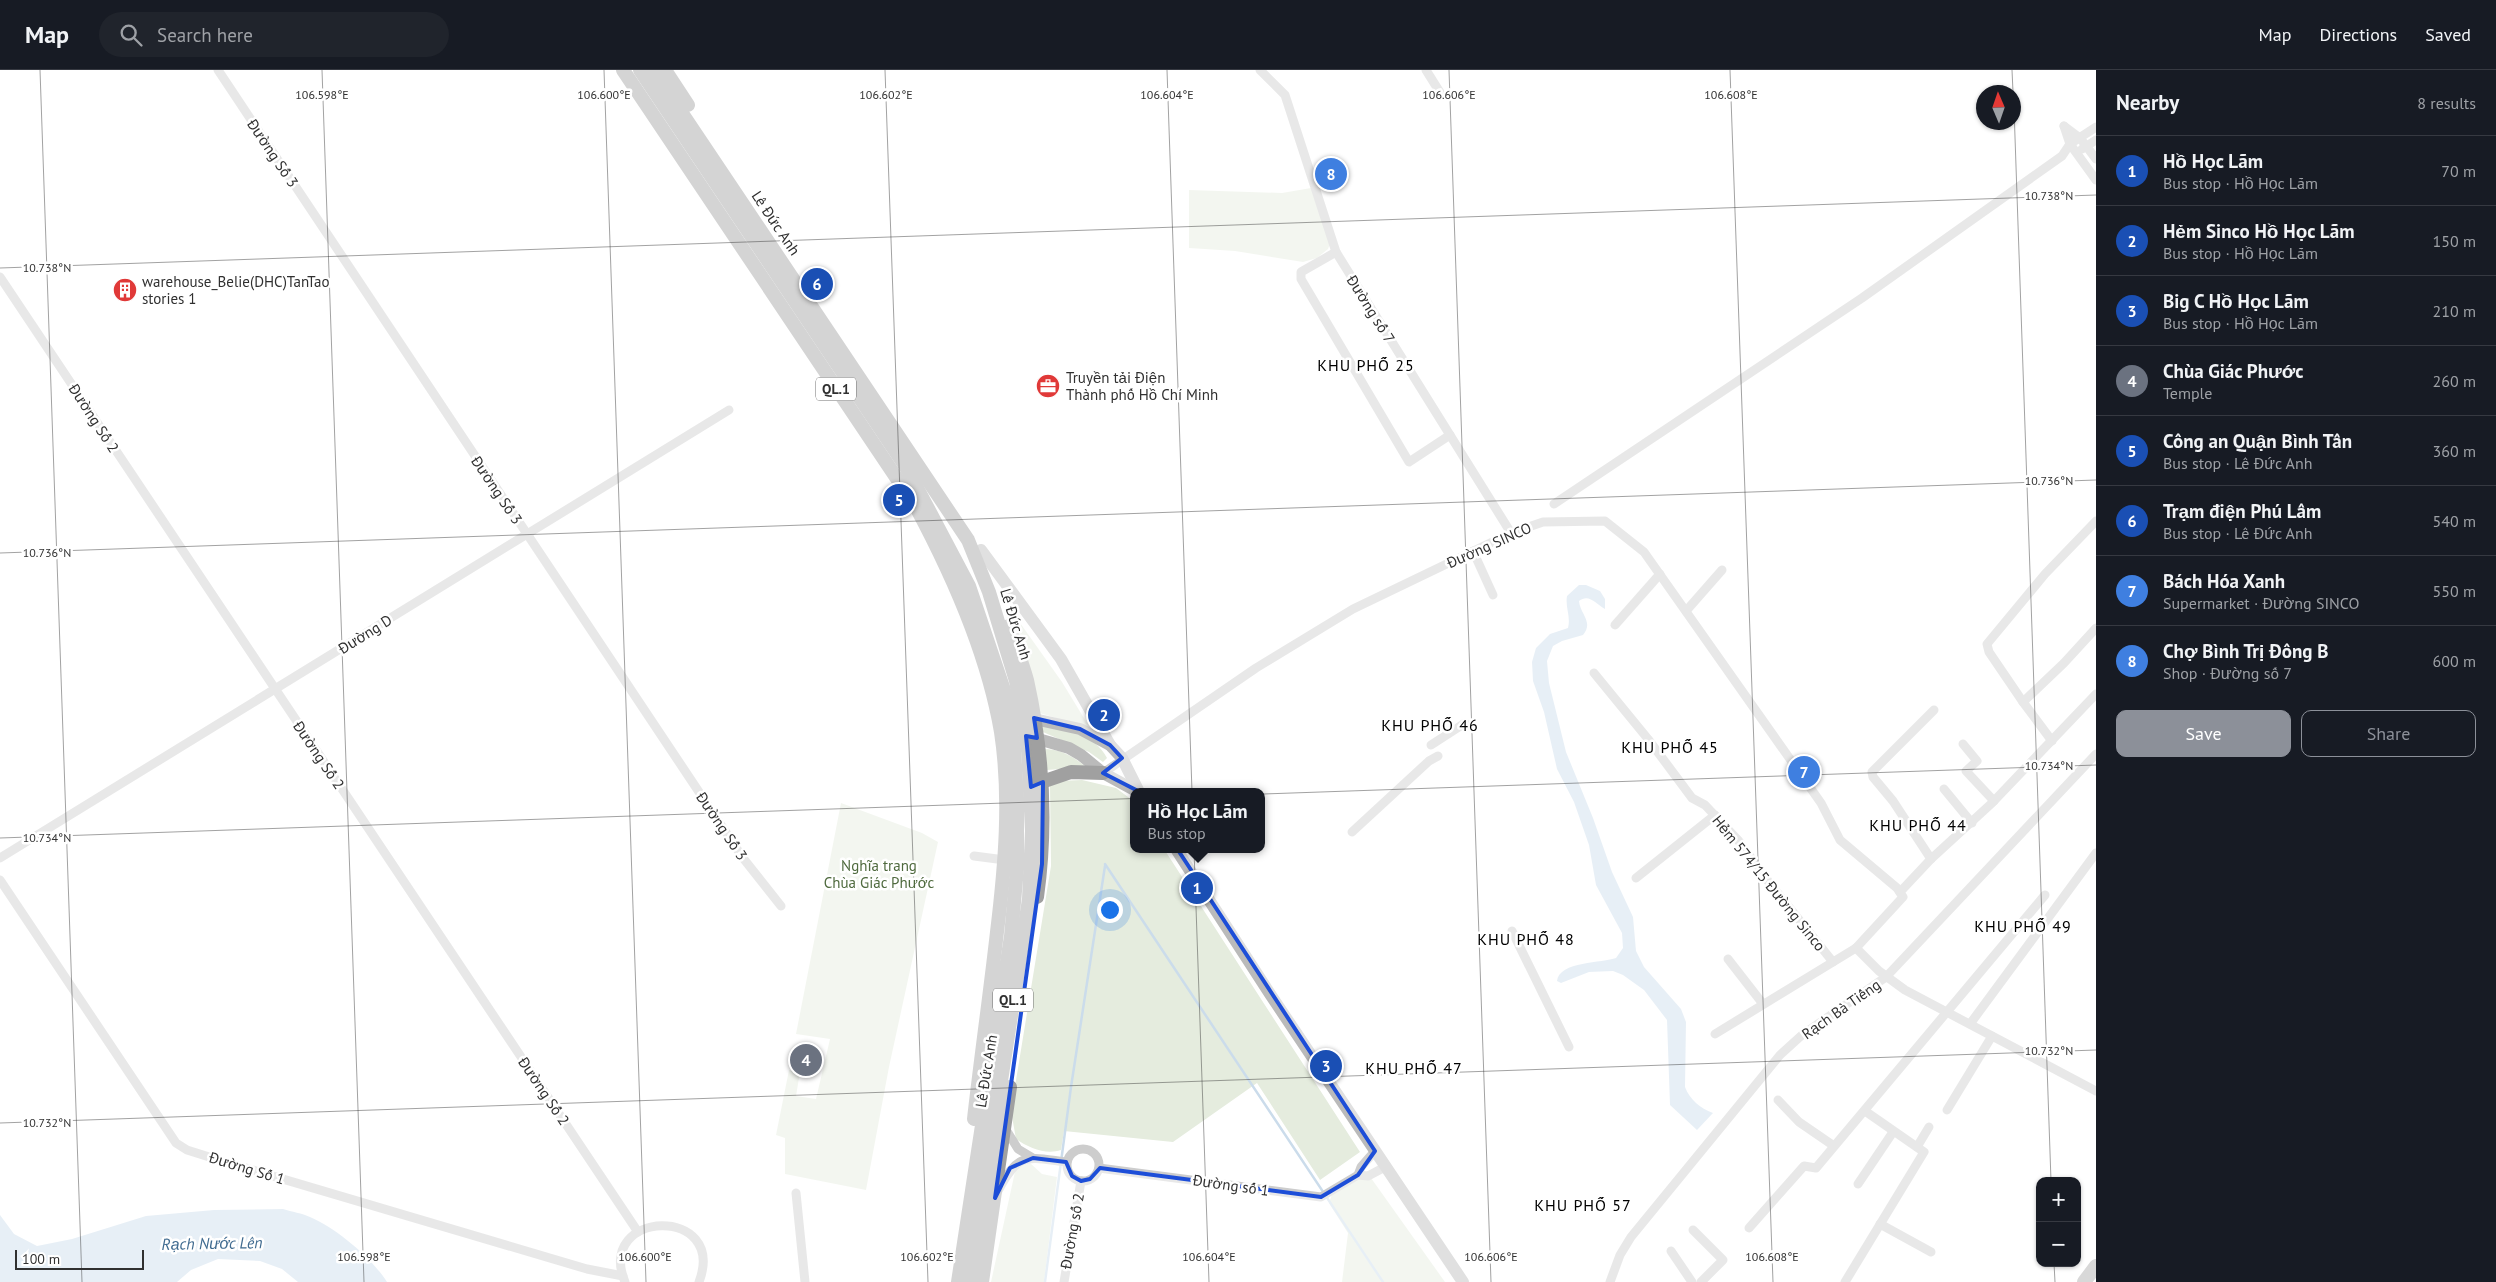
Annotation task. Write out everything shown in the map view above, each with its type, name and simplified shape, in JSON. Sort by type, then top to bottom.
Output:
[{"type":"highway","name":"Lê Đức Anh","points":[[623,70],[916,507],[944,558],[1003,716]]},
{"type":"highway","name":"Lê Đức Anh","points":[[640,70],[906,467],[969,586],[1002,684],[1003,716],[1018,821],[1014,903],[958,1282]]},
{"type":"highway","name":"Lê Đức Anh","points":[[653,70],[968,540],[990,592],[1029,718]]},
{"type":"highway","name":"Lê Đức Anh","points":[[665,70],[934,470],[981,550],[1026,678],[1037,784],[1042,864],[982,1282]]},
{"type":"highway","points":[[968,540],[981,550]]},
{"type":"highway","name":"Lê Đức Anh","points":[[970,1203],[967,1172],[1005,860],[1006,733]]},
{"type":"highway","points":[[1037,784],[1071,772],[1103,773]]},
{"type":"highway","name":"Lê Đức Anh","points":[[970,1282],[1029,899],[1032,831],[1037,784]]},
{"type":"main road","points":[[981,550],[1061,659],[1110,745],[1122,758],[1137,788]]},
{"type":"main road","points":[[1003,716],[1029,718],[1080,730],[1110,745]]},
{"type":"main road","points":[[1006,733],[1055,743],[1081,754],[1103,773],[1131,788]]},
{"type":"main road","points":[[1179,853],[1384,1167],[1463,1282]]},
{"type":"main road","points":[[2084,1282],[2096,1266]]},
{"type":"main road","points":[[2092,1282],[2096,1277]]},
{"type":"street","name":"Đường Số 3","points":[[218,70],[743,858],[781,906]]},
{"type":"street","points":[[1426,70],[1441,94]]},
{"type":"street","name":"Đường số 7","points":[[1262,71],[1284,95],[1336,252],[1511,532]]},
{"type":"street","points":[[2096,159],[2080,138],[2064,126],[2070,144],[2096,180]]},
{"type":"street","points":[[1554,504],[1862,298],[2062,156],[2070,144],[2096,127]]},
{"type":"street","points":[[2062,156],[2076,153],[2096,140]]},
{"type":"street","points":[[1336,252],[1301,272],[1301,279],[1409,462],[1450,435]]},
{"type":"street","name":"Đường Số 2","points":[[0,277],[638,1232]]},
{"type":"street","name":"Đường D","points":[[0,858],[729,410]]},
{"type":"street","name":"Đường SINCO","points":[[1103,773],[1122,758],[1256,668],[1353,609],[1511,532],[1543,522],[1605,521],[1644,552],[1821,803],[1840,840],[1900,892]]},
{"type":"street","points":[[2052,741],[1998,667],[1989,652],[1987,644],[2044,574],[2096,521]]},
{"type":"street","points":[[1473,551],[1493,595]]},
{"type":"street","points":[[1686,611],[1722,570]]},
{"type":"street","points":[[1615,625],[1660,574]]},
{"type":"street","points":[[2023,702],[2064,663],[2096,628]]},
{"type":"street","name":"Hẻm 574/15 Đường Sinco","points":[[1594,673],[1692,798],[1705,805],[1738,840],[1765,878],[1833,962],[1856,948],[1903,898],[1900,892]]},
{"type":"street","points":[[1900,892],[1931,859],[1994,801],[2096,694]]},
{"type":"street","points":[[1931,859],[1894,802],[1873,777],[1872,772],[1934,710]]},
{"type":"street","points":[[1431,745],[1465,723]]},
{"type":"street","points":[[1963,744],[1977,761],[1966,771],[1994,801]]},
{"type":"street","name":"Rạch Bà Tiếng","points":[[1610,1282],[1620,1256],[1631,1236],[1771,1064],[1802,1035],[1888,979],[2096,754]]},
{"type":"street","points":[[1352,832],[1438,756]]},
{"type":"street","name":"Rạch Bà Tiếng","points":[[1616,1282],[1627,1253],[1641,1231],[1774,1068],[1806,1039],[1888,979],[2096,762]]},
{"type":"street","points":[[1944,789],[1972,823]]},
{"type":"street","points":[[1636,878],[1715,815]]},
{"type":"street","points":[[1970,1024],[2096,853]]},
{"type":"street","points":[[974,856],[1005,860]]},
{"type":"street","name":"Đường Số 1","points":[[0,880],[176,1142],[187,1150],[587,1270],[624,1279]]},
{"type":"street","points":[[1748,1228],[1804,1166],[1816,1168],[2045,896]]},
{"type":"street","points":[[1512,931],[1570,1047]]},
{"type":"street","points":[[1856,948],[1888,979],[2096,1091]]},
{"type":"street","points":[[1728,959],[1763,1004]]},
{"type":"street","points":[[1714,1034],[1833,962]]},
{"type":"street","points":[[1946,1110],[1992,1036]]},
{"type":"street","points":[[1778,1100],[1799,1122],[1834,1146]]},
{"type":"street","points":[[1865,1111],[1921,1149]]},
{"type":"street","points":[[1004,1126],[1018,1149],[1033,1158]]},
{"type":"street","points":[[1845,1282],[1880,1224],[1921,1149],[1929,1127]]},
{"type":"street","points":[[1858,1184],[1894,1132]]},
{"type":"street","points":[[1083,1149],[1093,1153],[1099,1162],[1099,1168],[1094,1176],[1081,1181],[1072,1176],[1067,1162],[1073,1153],[1083,1149]]},
{"type":"street","name":"Đường số 1","points":[[1358,1175],[1361,1167],[1375,1152]]},
{"type":"street","points":[[995,1198],[1010,1168],[1017,1162],[1033,1158],[1067,1162]]},
{"type":"street","name":"Đường số 1","points":[[1099,1168],[1321,1197],[1358,1175],[1368,1176],[1384,1167]]},
{"type":"street","name":"Đường số 2","points":[[1064,1282],[1081,1181]]},
{"type":"street","points":[[796,1193],[805,1282]]},
{"type":"street","points":[[624,1279],[622,1259],[628,1242],[638,1232],[648,1226],[666,1224],[674,1226],[695,1241],[702,1257],[698,1282]]},
{"type":"street","points":[[1880,1224],[1931,1252]]},
{"type":"street","points":[[1693,1230],[1723,1260],[1701,1282]]},
{"type":"street","points":[[1671,1251],[1692,1282]]},
{"type":"highlighted area","points":[[1034,718],[1080,729],[1110,745],[1122,758],[1103,773],[1140,792],[1375,1151],[1358,1175],[1321,1197],[1100,1168],[1090,1179],[1081,1181],[1072,1176],[1066,1162],[1033,1158],[1010,1168],[995,1198],[1042,864],[1043,782],[1031,787],[1026,736],[1037,738]]},
{"type":"green space","points":[[1311,188],[1330,244],[1328,249],[1317,258],[1303,262],[1235,251],[1189,248],[1189,190],[1282,193]]},
{"type":"green space","points":[[1013,613],[1062,682],[1090,728],[1036,712]]},
{"type":"green space","points":[[1043,726],[1080,734],[1088,738],[1102,750],[1107,758],[1103,762],[1089,752],[1043,732]]},
{"type":"green space","points":[[1043,749],[1055,750],[1066,754],[1086,767],[1047,770]]},
{"type":"green space","points":[[1082,780],[1116,788],[1130,798],[1130,853],[1167,853],[1360,1152],[1320,1180],[1257,1083],[1173,1142],[1064,1131],[1061,1150],[1049,1152],[1032,1148],[1016,1139],[1011,1111],[1051,866],[1050,785],[1059,781]]},
{"type":"green space","name":"Nghĩa trang Chùa Giác Phước","points":[[841,803],[922,833],[938,842],[889,1067],[866,1190],[785,1174],[785,1138],[776,1135],[789,1070],[800,1072],[796,1096],[816,1099],[830,1039],[796,1034]]},
{"type":"green space","points":[[1029,1162],[1042,1174],[1057,1177],[1044,1282],[991,1282],[1016,1167]]},
{"type":"green space","points":[[1360,1177],[1371,1178],[1445,1282],[1342,1282],[1348,1233],[1329,1203],[1332,1194]]},
{"type":"water","points":[[1579,585],[1586,585],[1600,591],[1605,599],[1605,609],[1586,598],[1579,601],[1587,622],[1586,630],[1583,635],[1562,641],[1553,646],[1547,661],[1549,683],[1566,752],[1593,818],[1612,872],[1633,917],[1636,951],[1644,967],[1681,1009],[1686,1022],[1685,1087],[1696,1103],[1713,1113],[1697,1130],[1670,1105],[1667,1020],[1644,990],[1623,975],[1613,971],[1589,972],[1561,983],[1557,981],[1560,974],[1573,966],[1616,958],[1623,948],[1622,933],[1596,885],[1589,845],[1574,802],[1557,769],[1544,712],[1533,681],[1532,662],[1536,648],[1550,634],[1568,628],[1567,596]]},
{"type":"water","name":"Rạch Nước Lên","points":[[283,1209],[304,1214],[331,1228],[363,1254],[387,1282],[298,1282],[282,1269],[260,1261],[218,1259],[191,1270],[177,1282],[0,1282],[0,1215],[14,1234],[37,1246],[72,1239],[146,1216],[214,1210]]},
{"type":"waterway","points":[[1105,864],[1383,1282]]},
{"type":"waterway","points":[[1045,1282],[1071,1087],[1105,866]]},
{"type":"place","name":"Chợ Bình Trị Đông B","points":[[1331,174]]},
{"type":"place","name":"Trạm điện Phú Lâm","points":[[817,284]]},
{"type":"place","name":"warehouse_Belie(DHC)TanTao stories 1","points":[[125,290]]},
{"type":"place","name":"Truyền tải Điện Thành phố Hồ Chí Minh","points":[[1048,386]]},
{"type":"place","name":"Công an Quận Bình Tân","points":[[899,500]]},
{"type":"place","name":"Hẻm Sinco Hồ Học Lãm","points":[[1104,715]]},
{"type":"place","name":"Bách Hóa Xanh","points":[[1804,772]]},
{"type":"place","name":"Hồ Học Lãm","points":[[1197,888]]},
{"type":"place","name":"Chùa Giác Phước","points":[[806,1060]]},
{"type":"place","name":"Big C Hồ Học Lãm","points":[[1326,1066]]},
{"type":"district","name":"KHU PHỐ 25","points":[[1366,365]]},
{"type":"district","name":"KHU PHỐ 46","points":[[1430,725]]},
{"type":"district","name":"KHU PHỐ 45","points":[[1670,747]]},
{"type":"district","name":"KHU PHỐ 44","points":[[1918,825]]},
{"type":"district","name":"KHU PHỐ 49","points":[[2023,926]]},
{"type":"district","name":"KHU PHỐ 48","points":[[1526,939]]},
{"type":"district","name":"KHU PHỐ 47","points":[[1414,1068]]},
{"type":"district","name":"KHU PHỐ 57","points":[[1583,1205]]}]
